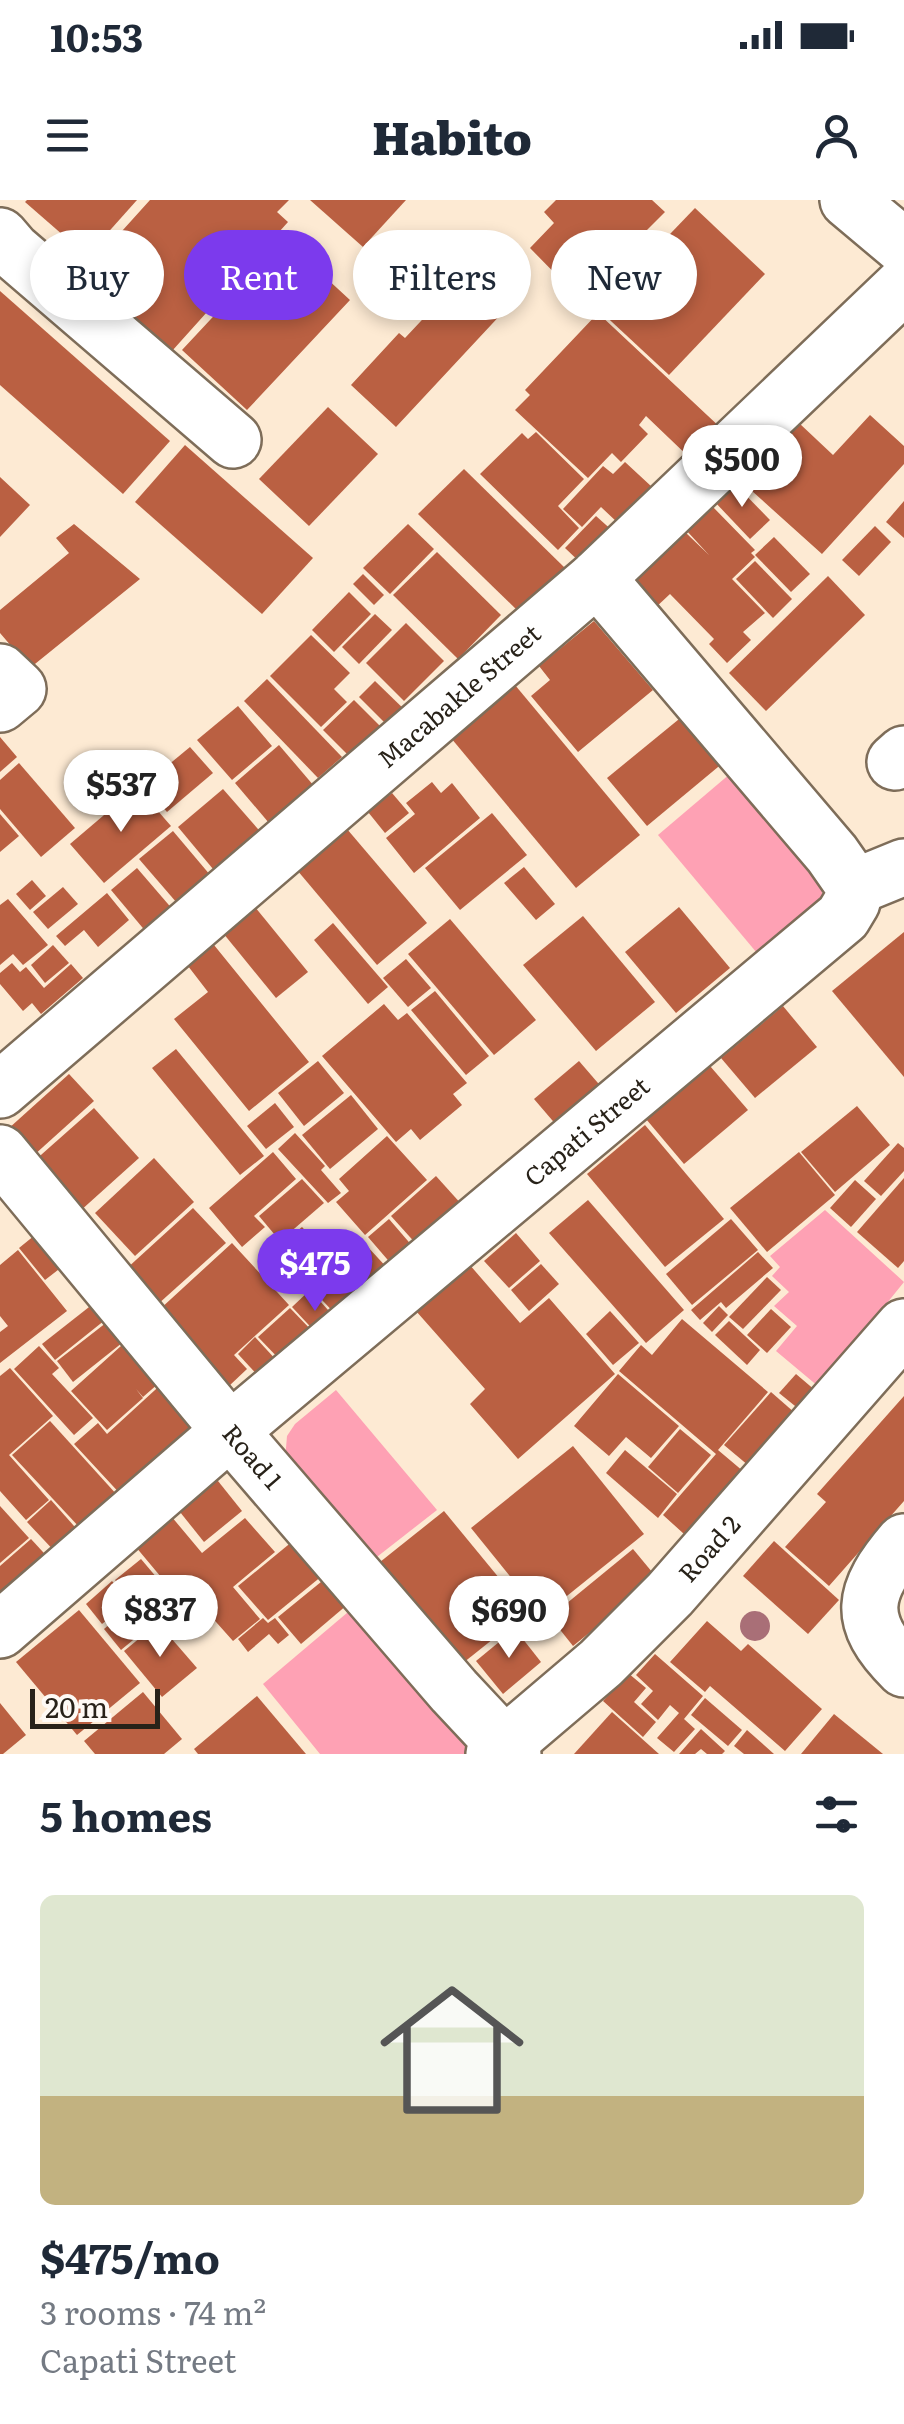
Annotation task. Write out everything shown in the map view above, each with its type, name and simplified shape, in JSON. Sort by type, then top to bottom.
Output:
[{"type":"main road","points":[[848,200],[904,247]]},
{"type":"main road","points":[[0,236],[233,440]]},
{"type":"main road","name":"Macabakle Street","points":[[0,1090],[597,578],[904,286]]},
{"type":"main road","name":"Capati Street","points":[[0,1630],[843,918],[852,902],[880,877],[820,840],[597,578]]},
{"type":"main road","name":"Road 1","points":[[0,1153],[230,1432],[504,1752]]},
{"type":"main road","name":"Road 2","points":[[504,1752],[670,1594],[904,1327]]},
{"type":"main road","points":[[904,1542],[885,1565],[869,1605],[872,1626],[884,1648],[904,1669]]},
{"type":"shaded area","points":[[731,773],[822,884],[822,904],[762,959],[658,835]]},
{"type":"shaded area","points":[[825,1210],[904,1282],[819,1387],[776,1351],[797,1326],[774,1306],[789,1292],[772,1276],[780,1267],[770,1256]]},
{"type":"shaded area","points":[[336,1390],[437,1510],[373,1560],[285,1460],[287,1436],[295,1424]]},
{"type":"shaded area","points":[[354,1607],[473,1748],[465,1754],[320,1754],[263,1684]]},
{"type":"building","points":[[137,200],[110,230],[57,230],[25,202]]},
{"type":"building","points":[[150,200],[289,200],[277,212],[288,222],[281,230],[184,230],[184,320],[200,320],[172,351],[138,320],[164,320],[164,230],[123,230]]},
{"type":"building","points":[[310,200],[406,200],[379,230],[353,230],[353,238]]},
{"type":"building","points":[[556,200],[652,200],[665,212],[647,230],[551,230],[551,269],[531,249],[554,223],[544,212]]},
{"type":"building","points":[[695,208],[765,274],[669,375],[610,320],[697,320],[697,230],[674,230]]},
{"type":"building","points":[[333,284],[350,300],[333,318]]},
{"type":"building","points":[[0,291],[170,441],[123,494],[0,385]]},
{"type":"building","points":[[210,320],[331,320],[247,410],[182,350]]},
{"type":"building","points":[[422,320],[496,320],[396,427],[351,385],[399,333],[405,338]]},
{"type":"building","points":[[591,320],[605,320],[723,430],[693,461],[646,416],[639,425],[648,434],[621,462],[612,453],[588,478],[515,410],[530,395],[525,390]]},
{"type":"building","points":[[328,407],[378,454],[309,526],[259,479]]},
{"type":"building","points":[[870,415],[904,446],[904,464],[822,554],[743,483],[799,423],[833,455]]},
{"type":"building","points":[[536,432],[584,479],[558,506],[579,528],[558,550],[480,474],[522,433],[528,439]]},
{"type":"building","points":[[185,445],[313,558],[262,614],[135,502]]},
{"type":"building","points":[[625,462],[652,487],[618,523],[601,507],[582,527],[563,509],[603,466],[613,474]]},
{"type":"building","points":[[464,469],[565,568],[520,613],[418,514]]},
{"type":"building","points":[[0,477],[30,505],[0,537]]},
{"type":"building","points":[[733,482],[770,520],[750,539],[713,500]]},
{"type":"building","points":[[904,501],[904,538],[886,522]]},
{"type":"building","points":[[712,506],[755,550],[751,553],[755,557],[732,579],[765,613],[743,632],[751,640],[727,663],[709,644],[714,639],[670,594],[654,609],[630,584],[685,532],[709,555],[686,530]]},
{"type":"building","points":[[596,516],[615,533],[584,566],[565,548]]},
{"type":"building","points":[[74,524],[140,579],[30,668],[0,633],[0,610],[69,553],[56,538]]},
{"type":"building","points":[[408,524],[434,549],[390,594],[363,568]]},
{"type":"building","points":[[875,526],[891,542],[859,576],[842,560]]},
{"type":"building","points":[[774,537],[810,574],[791,592],[755,555]]},
{"type":"building","points":[[437,552],[501,615],[458,659],[393,595]]},
{"type":"building","points":[[755,561],[792,599],[773,618],[736,579]]},
{"type":"building","points":[[363,574],[384,595],[374,605],[353,584]]},
{"type":"building","points":[[828,576],[865,615],[766,711],[729,673]]},
{"type":"building","points":[[349,592],[371,614],[334,652],[312,630]]},
{"type":"building","points":[[375,614],[392,630],[359,664],[342,647]]},
{"type":"building","points":[[594,621],[653,690],[578,752],[531,696],[550,680],[539,666]]},
{"type":"building","points":[[406,623],[444,661],[404,701],[366,663]]},
{"type":"building","points":[[311,635],[350,673],[334,689],[347,702],[321,727],[270,676]]},
{"type":"building","points":[[267,679],[342,757],[318,778],[244,701]]},
{"type":"building","points":[[375,681],[410,715],[394,732],[359,697]]},
{"type":"building","points":[[515,685],[640,835],[576,888],[451,738]]},
{"type":"building","points":[[354,700],[385,731],[354,761],[323,730]]},
{"type":"building","points":[[238,706],[272,746],[232,780],[197,740]]},
{"type":"building","points":[[684,715],[724,762],[647,826],[607,778]]},
{"type":"building","points":[[0,737],[17,757],[0,772]]},
{"type":"building","points":[[279,745],[314,786],[269,823],[235,783]]},
{"type":"building","points":[[190,747],[213,773],[167,812],[144,785]]},
{"type":"building","points":[[19,763],[75,828],[41,857],[0,809],[0,780]]},
{"type":"building","points":[[432,782],[441,793],[452,783],[480,818],[414,873],[386,838],[415,814],[406,803]]},
{"type":"building","points":[[137,787],[171,826],[104,883],[70,844]]},
{"type":"building","points":[[223,789],[264,836],[218,875],[178,827]]},
{"type":"building","points":[[392,793],[409,813],[385,833],[368,812]]},
{"type":"building","points":[[492,813],[527,855],[460,910],[425,868]]},
{"type":"building","points":[[0,814],[19,836],[0,852]]},
{"type":"building","points":[[347,829],[427,923],[377,965],[297,870]]},
{"type":"building","points":[[173,831],[216,882],[183,910],[139,859]]},
{"type":"building","points":[[524,867],[555,904],[536,920],[504,883]]},
{"type":"building","points":[[137,868],[174,911],[147,933],[111,890]]},
{"type":"building","points":[[32,880],[46,896],[30,910],[16,894]]},
{"type":"building","points":[[63,887],[78,904],[48,929],[33,912]]},
{"type":"building","points":[[107,893],[129,920],[98,947],[84,930],[65,946],[56,936]]},
{"type":"building","points":[[8,899],[48,945],[23,965],[13,954],[0,965],[0,905]]},
{"type":"building","points":[[255,907],[308,972],[276,998],[223,933]]},
{"type":"building","points":[[679,907],[730,968],[676,1013],[625,952]]},
{"type":"building","points":[[583,916],[655,1002],[596,1051],[523,965]]},
{"type":"building","points":[[450,919],[536,1020],[494,1055],[408,954]]},
{"type":"building","points":[[333,923],[388,987],[368,1004],[314,940]]},
{"type":"building","points":[[904,932],[904,1077],[832,991]]},
{"type":"building","points":[[53,945],[69,963],[45,983],[31,965]]},
{"type":"building","points":[[214,945],[309,1062],[249,1111],[174,1019],[208,992],[188,966]]},
{"type":"building","points":[[406,959],[431,988],[408,1007],[383,978]]},
{"type":"building","points":[[12,963],[20,972],[26,967],[44,988],[71,964],[83,978],[41,1014],[32,1003],[23,1011],[0,984],[0,973]]},
{"type":"building","points":[[435,991],[489,1056],[466,1075],[411,1010]]},
{"type":"building","points":[[384,1004],[398,1020],[407,1013],[467,1083],[453,1094],[462,1105],[420,1140],[411,1129],[396,1142],[322,1056]]},
{"type":"building","points":[[783,1006],[817,1047],[755,1098],[721,1058]]},
{"type":"building","points":[[176,1049],[264,1156],[240,1175],[152,1068]]},
{"type":"building","points":[[318,1061],[344,1093],[304,1126],[278,1093]]},
{"type":"building","points":[[579,1061],[604,1090],[558,1127],[534,1099]]},
{"type":"building","points":[[710,1066],[748,1110],[684,1164],[646,1119]]},
{"type":"building","points":[[69,1074],[94,1101],[33,1156],[8,1129]]},
{"type":"building","points":[[351,1095],[378,1129],[330,1169],[302,1135]]},
{"type":"building","points":[[275,1103],[294,1127],[266,1149],[247,1126]]},
{"type":"building","points":[[857,1106],[890,1145],[835,1192],[801,1152]]},
{"type":"building","points":[[94,1108],[139,1158],[79,1212],[33,1162]]},
{"type":"building","points":[[645,1125],[724,1219],[665,1267],[587,1174]]},
{"type":"building","points":[[295,1133],[325,1166],[321,1170],[341,1193],[328,1203],[278,1149]]},
{"type":"building","points":[[387,1136],[427,1180],[365,1235],[336,1202],[349,1191],[339,1179]]},
{"type":"building","points":[[898,1143],[904,1148],[904,1171],[881,1196],[864,1181]]},
{"type":"building","points":[[273,1152],[296,1179],[254,1216],[265,1227],[242,1247],[209,1208]]},
{"type":"building","points":[[799,1152],[835,1195],[767,1252],[730,1208]]},
{"type":"building","points":[[154,1158],[194,1202],[135,1256],[95,1213]]},
{"type":"building","points":[[436,1176],[463,1206],[418,1246],[391,1216]]},
{"type":"building","points":[[904,1178],[904,1261],[898,1268],[857,1232]]},
{"type":"building","points":[[302,1179],[324,1203],[280,1241],[259,1216]]},
{"type":"building","points":[[855,1180],[876,1199],[851,1227],[830,1208]]},
{"type":"building","points":[[588,1200],[684,1310],[646,1343],[549,1233]]},
{"type":"building","points":[[193,1208],[226,1243],[157,1305],[125,1270]]},
{"type":"building","points":[[389,1219],[414,1248],[393,1266],[368,1237]]},
{"type":"building","points":[[731,1219],[758,1250],[692,1305],[666,1274]]},
{"type":"building","points":[[302,1227],[340,1268],[366,1245],[390,1271],[339,1318],[275,1250]]},
{"type":"building","points":[[40,1231],[67,1263],[45,1280],[19,1248]]},
{"type":"building","points":[[516,1233],[540,1261],[509,1288],[484,1261]]},
{"type":"building","points":[[232,1243],[289,1305],[234,1355],[247,1369],[229,1386],[159,1310]]},
{"type":"building","points":[[18,1250],[67,1311],[0,1363],[0,1332],[8,1326],[0,1316],[0,1265]]},
{"type":"building","points":[[758,1252],[773,1268],[726,1308],[721,1302],[700,1320],[691,1310]]},
{"type":"building","points":[[469,1264],[520,1323],[549,1298],[615,1374],[518,1459],[470,1404],[485,1389],[416,1311]]},
{"type":"building","points":[[541,1264],[559,1284],[529,1311],[511,1290]]},
{"type":"building","points":[[767,1277],[781,1290],[743,1329],[729,1317]]},
{"type":"building","points":[[310,1290],[338,1321],[320,1337],[292,1307]]},
{"type":"building","points":[[98,1300],[110,1316],[55,1360],[42,1344]]},
{"type":"building","points":[[719,1306],[728,1315],[712,1332],[703,1323]]},
{"type":"building","points":[[290,1308],[315,1334],[283,1363],[258,1337]]},
{"type":"building","points":[[771,1309],[791,1327],[767,1353],[747,1335]]},
{"type":"building","points":[[610,1311],[639,1343],[613,1365],[586,1334]]},
{"type":"building","points":[[111,1319],[127,1339],[73,1382],[57,1361]]},
{"type":"building","points":[[682,1319],[768,1392],[718,1450],[750,1477],[694,1543],[663,1515],[716,1454],[619,1371],[641,1345],[652,1355]]},
{"type":"building","points":[[729,1321],[760,1350],[747,1365],[715,1335]]},
{"type":"building","points":[[131,1337],[167,1376],[143,1397],[136,1389],[143,1398],[107,1430],[71,1391]]},
{"type":"building","points":[[255,1337],[278,1362],[261,1379],[238,1354]]},
{"type":"building","points":[[39,1346],[59,1368],[52,1374],[93,1418],[74,1435],[14,1369]]},
{"type":"building","points":[[10,1368],[53,1416],[9,1455],[49,1500],[26,1520],[0,1491],[0,1376]]},
{"type":"building","points":[[618,1374],[679,1426],[651,1458],[626,1437],[609,1456],[574,1426]]},
{"type":"building","points":[[796,1374],[816,1391],[800,1410],[779,1393]]},
{"type":"building","points":[[167,1379],[209,1424],[124,1498],[74,1444],[98,1423],[107,1434]]},
{"type":"building","points":[[771,1392],[795,1413],[749,1466],[724,1445]]},
{"type":"building","points":[[904,1396],[904,1501],[829,1586],[785,1547],[826,1502],[817,1494]]},
{"type":"building","points":[[50,1421],[118,1496],[81,1529],[12,1455]]},
{"type":"building","points":[[680,1429],[711,1455],[678,1493],[648,1467]]},
{"type":"building","points":[[573,1446],[644,1534],[542,1616],[471,1528]]},
{"type":"building","points":[[625,1450],[677,1494],[658,1518],[606,1473]]},
{"type":"building","points":[[214,1476],[242,1511],[204,1542],[176,1507]]},
{"type":"building","points":[[51,1500],[82,1535],[59,1556],[27,1522]]},
{"type":"building","points":[[0,1506],[29,1538],[0,1563]]},
{"type":"building","points":[[166,1510],[202,1553],[245,1518],[275,1552],[233,1587],[260,1619],[233,1641],[175,1576],[166,1583],[130,1540]]},
{"type":"building","points":[[444,1511],[527,1612],[458,1667],[375,1566]]},
{"type":"building","points":[[299,1536],[328,1571],[268,1620],[238,1586]]},
{"type":"building","points":[[31,1539],[54,1564],[0,1611],[0,1566]]},
{"type":"building","points":[[774,1541],[839,1600],[808,1634],[743,1576]]},
{"type":"building","points":[[633,1549],[657,1578],[573,1646],[550,1617]]},
{"type":"building","points":[[141,1559],[168,1591],[142,1612],[115,1580]]},
{"type":"building","points":[[332,1573],[354,1599],[301,1644],[278,1617]]},
{"type":"building","points":[[112,1581],[129,1602],[102,1624],[86,1604]]},
{"type":"building","points":[[132,1605],[150,1626],[121,1650],[104,1629]]},
{"type":"building","points":[[79,1610],[140,1683],[77,1735],[16,1662]]},
{"type":"building","points":[[263,1618],[268,1623],[275,1618],[289,1635],[278,1644],[269,1634],[248,1652],[238,1639]]},
{"type":"building","points":[[707,1621],[741,1651],[748,1644],[822,1709],[785,1751],[710,1686],[705,1692],[670,1662]]},
{"type":"building","points":[[158,1623],[197,1668],[162,1697],[124,1651]]},
{"type":"building","points":[[515,1629],[541,1662],[503,1694],[476,1661]]},
{"type":"building","points":[[655,1654],[703,1696],[684,1719],[695,1729],[674,1752],[657,1738],[679,1713],[670,1705],[658,1720],[641,1704],[653,1691],[636,1675]]},
{"type":"building","points":[[628,1673],[646,1688],[634,1702],[656,1722],[643,1737],[603,1701]]},
{"type":"building","points":[[143,1692],[182,1739],[164,1754],[95,1754],[84,1741]]},
{"type":"building","points":[[257,1696],[306,1754],[198,1754],[194,1749]]},
{"type":"building","points":[[705,1698],[742,1730],[728,1746],[691,1715]]},
{"type":"building","points":[[0,1703],[26,1735],[3,1754],[0,1754]]},
{"type":"building","points":[[612,1712],[659,1754],[574,1754]]},
{"type":"building","points":[[834,1714],[883,1754],[801,1754]]},
{"type":"building","points":[[701,1729],[725,1751],[707,1754],[701,1749],[695,1754],[679,1754]]},
{"type":"building","points":[[747,1730],[774,1754],[744,1754],[734,1746]]}]
